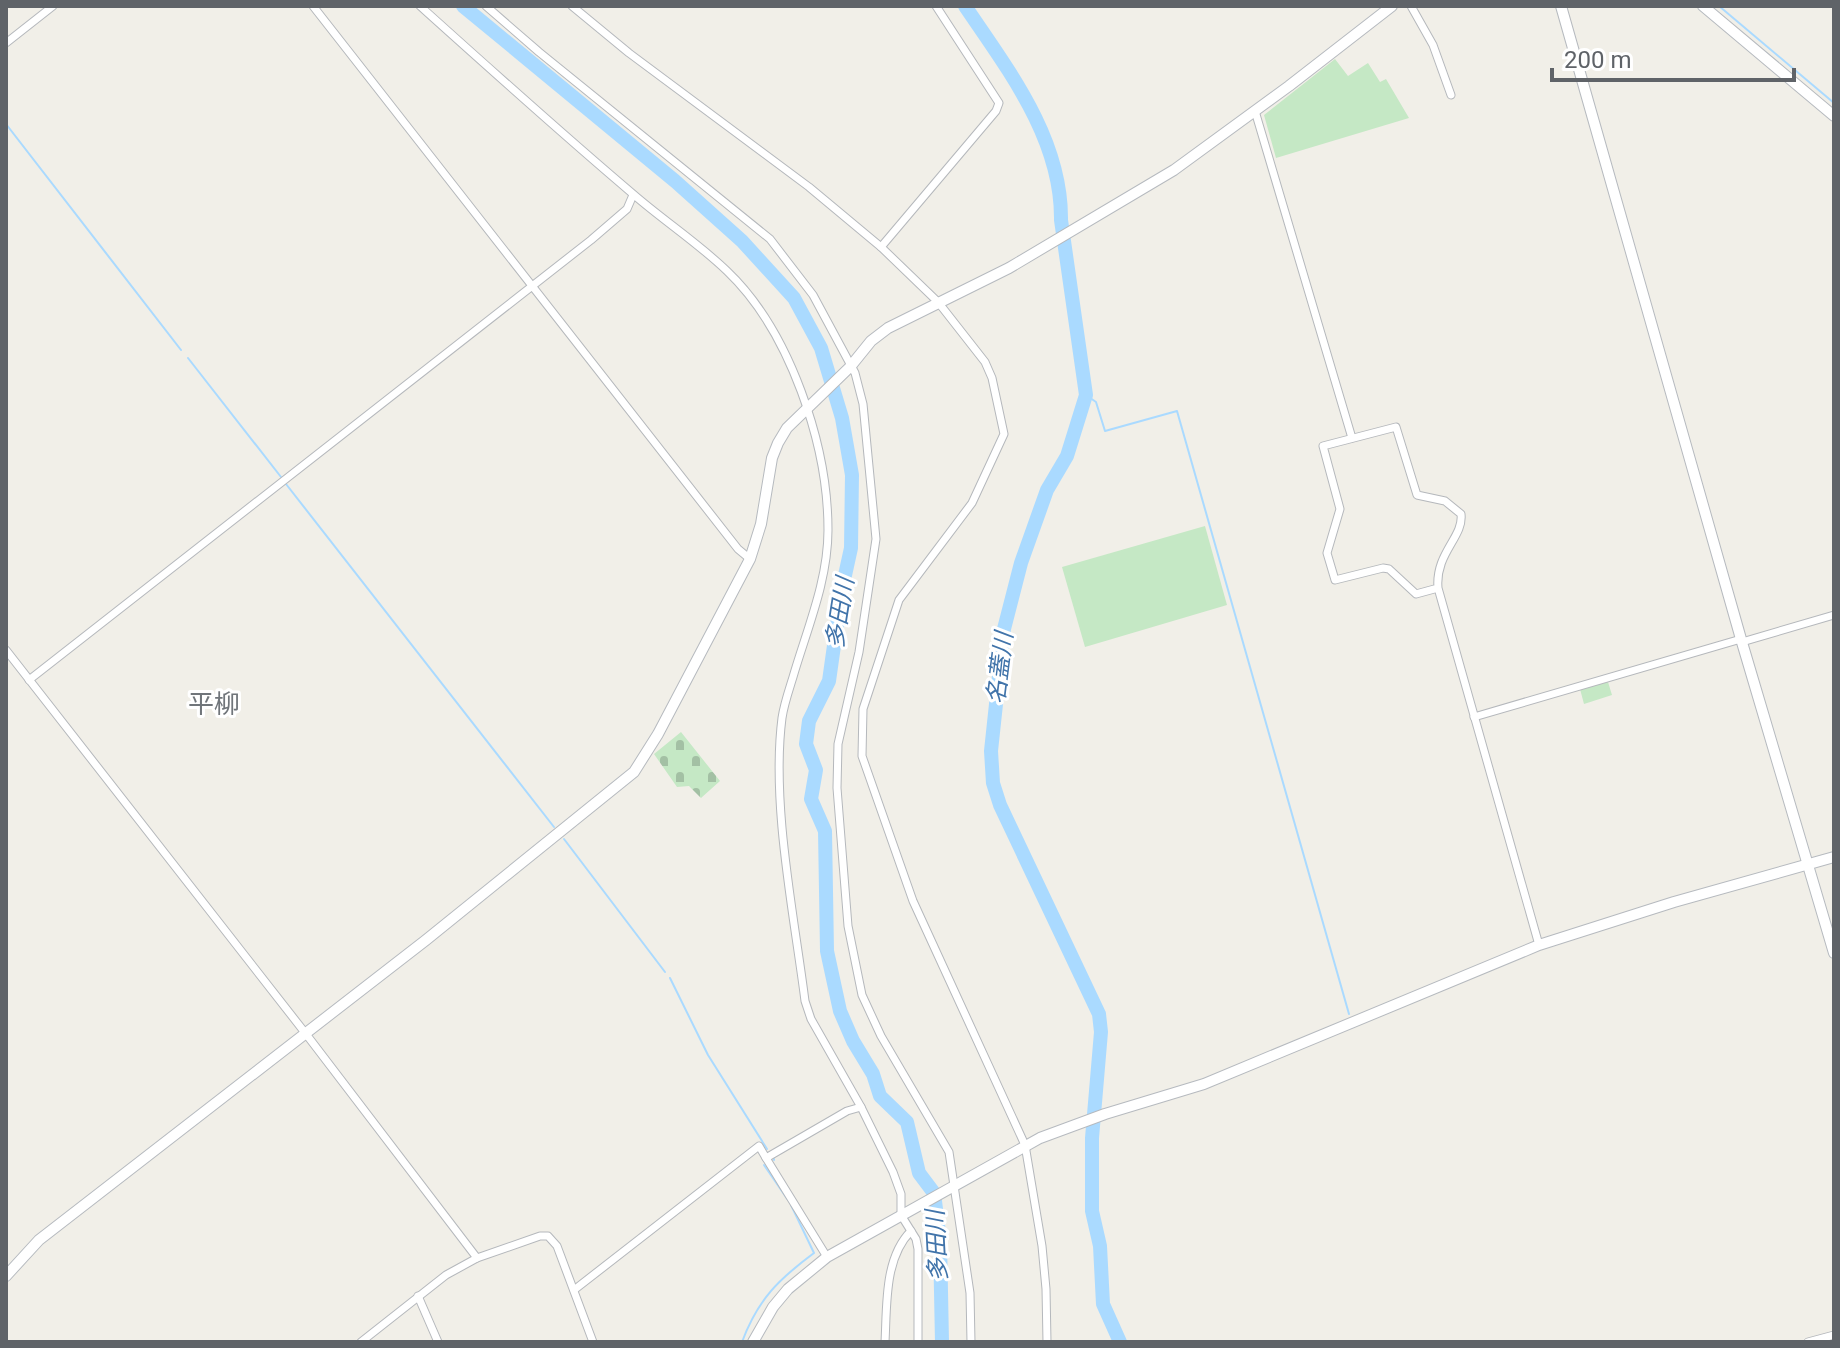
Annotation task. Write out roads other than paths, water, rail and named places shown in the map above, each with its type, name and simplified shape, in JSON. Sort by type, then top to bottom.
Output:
[{"type":"street","points":[[6,43],[53,6]]},
{"type":"street","points":[[313,6],[738,549],[750,559]]},
{"type":"street","points":[[420,6],[633,195],[689,237],[729,273],[756,303],[788,358],[808,408],[824,487],[828,531],[821,587],[782,716],[779,774],[789,878],[805,1001],[811,1019],[861,1107],[893,1172],[918,1249],[918,1342]]},
{"type":"street","points":[[486,6],[770,239],[813,295],[848,368],[855,373],[863,404],[876,539],[859,652],[838,744],[837,788],[848,926],[862,995],[881,1036],[949,1152],[950,1187],[970,1293],[971,1342]]},
{"type":"street","points":[[572,6],[629,53],[809,187],[881,247],[938,302],[988,368],[1004,434],[972,503],[899,600],[863,709],[862,756],[913,901],[1025,1145],[1042,1246],[1047,1342]]},
{"type":"street","points":[[881,247],[996,111],[999,103],[936,6]]},
{"type":"street","points":[[6,1276],[39,1240],[306,1034],[634,772],[658,734],[750,559],[761,524],[772,458],[787,428],[871,341],[888,328],[1057,241],[1174,170],[1392,6]]},
{"type":"street","points":[[1411,6],[1433,45],[1451,95]]},
{"type":"street","points":[[1561,6],[1747,640],[1834,953]]},
{"type":"street","points":[[1703,6],[1834,116]]},
{"type":"street","points":[[1255,111],[1352,438]]},
{"type":"street","points":[[29,680],[532,286],[627,209],[633,195]]},
{"type":"street","points":[[1438,588],[1416,594],[1393,572],[1383,568],[1335,580],[1327,553],[1340,509],[1322,449],[1326,445],[1396,427],[1415,492],[1421,497],[1445,501],[1461,514],[1460,526],[1438,566],[1438,588],[1539,945]]},
{"type":"street","points":[[1474,717],[1834,615]]},
{"type":"street","points":[[6,650],[477,1258]]},
{"type":"street","points":[[753,1342],[773,1307],[788,1289],[827,1257],[1025,1145],[1087,1120],[1229,1074],[1539,945],[1834,857]]},
{"type":"street","points":[[766,1158],[847,1111],[861,1107]]},
{"type":"street","points":[[574,1290],[759,1146],[827,1257]]},
{"type":"street","points":[[885,1342],[893,1262],[900,1242],[911,1231]]},
{"type":"street","points":[[361,1342],[418,1296],[477,1258],[548,1236],[557,1246],[593,1342]]},
{"type":"street","points":[[418,1296],[438,1342]]},
{"type":"street","points":[[1808,1342],[1834,1335]]},
{"type":"waterway","name":"多田川","points":[[463,6],[675,181],[742,241],[794,298],[821,348],[842,418],[852,475],[851,548],[829,681],[809,721],[806,744],[816,770],[811,799],[825,831],[827,951],[840,1011],[853,1041],[873,1074],[880,1096],[907,1122],[919,1173],[934,1193],[940,1241],[942,1342]]},
{"type":"waterway","name":"名蓋川","points":[[965,6],[1030,107],[1053,162],[1086,395],[1067,456],[1047,490],[1021,563],[1004,629],[991,751],[993,783],[1000,805],[1099,1014],[1101,1032],[1092,1138],[1092,1211],[1100,1246],[1103,1304],[1120,1342]]},
{"type":"waterway","points":[[1719,6],[1834,103]]},
{"type":"waterway","points":[[6,124],[181,350]]},
{"type":"waterway","points":[[188,358],[281,477]]},
{"type":"waterway","points":[[1086,395],[1096,402],[1105,431],[1177,411],[1349,1014]]},
{"type":"waterway","points":[[286,484],[554,827]]},
{"type":"waterway","points":[[564,839],[665,972]]},
{"type":"waterway","points":[[670,978],[708,1055],[767,1149]]},
{"type":"waterway","points":[[764,1165],[788,1200]]},
{"type":"waterway","points":[[742,1342],[755,1314],[771,1291],[814,1253],[791,1205]]},
{"type":"district","name":"平柳","points":[[214,704]]}]
